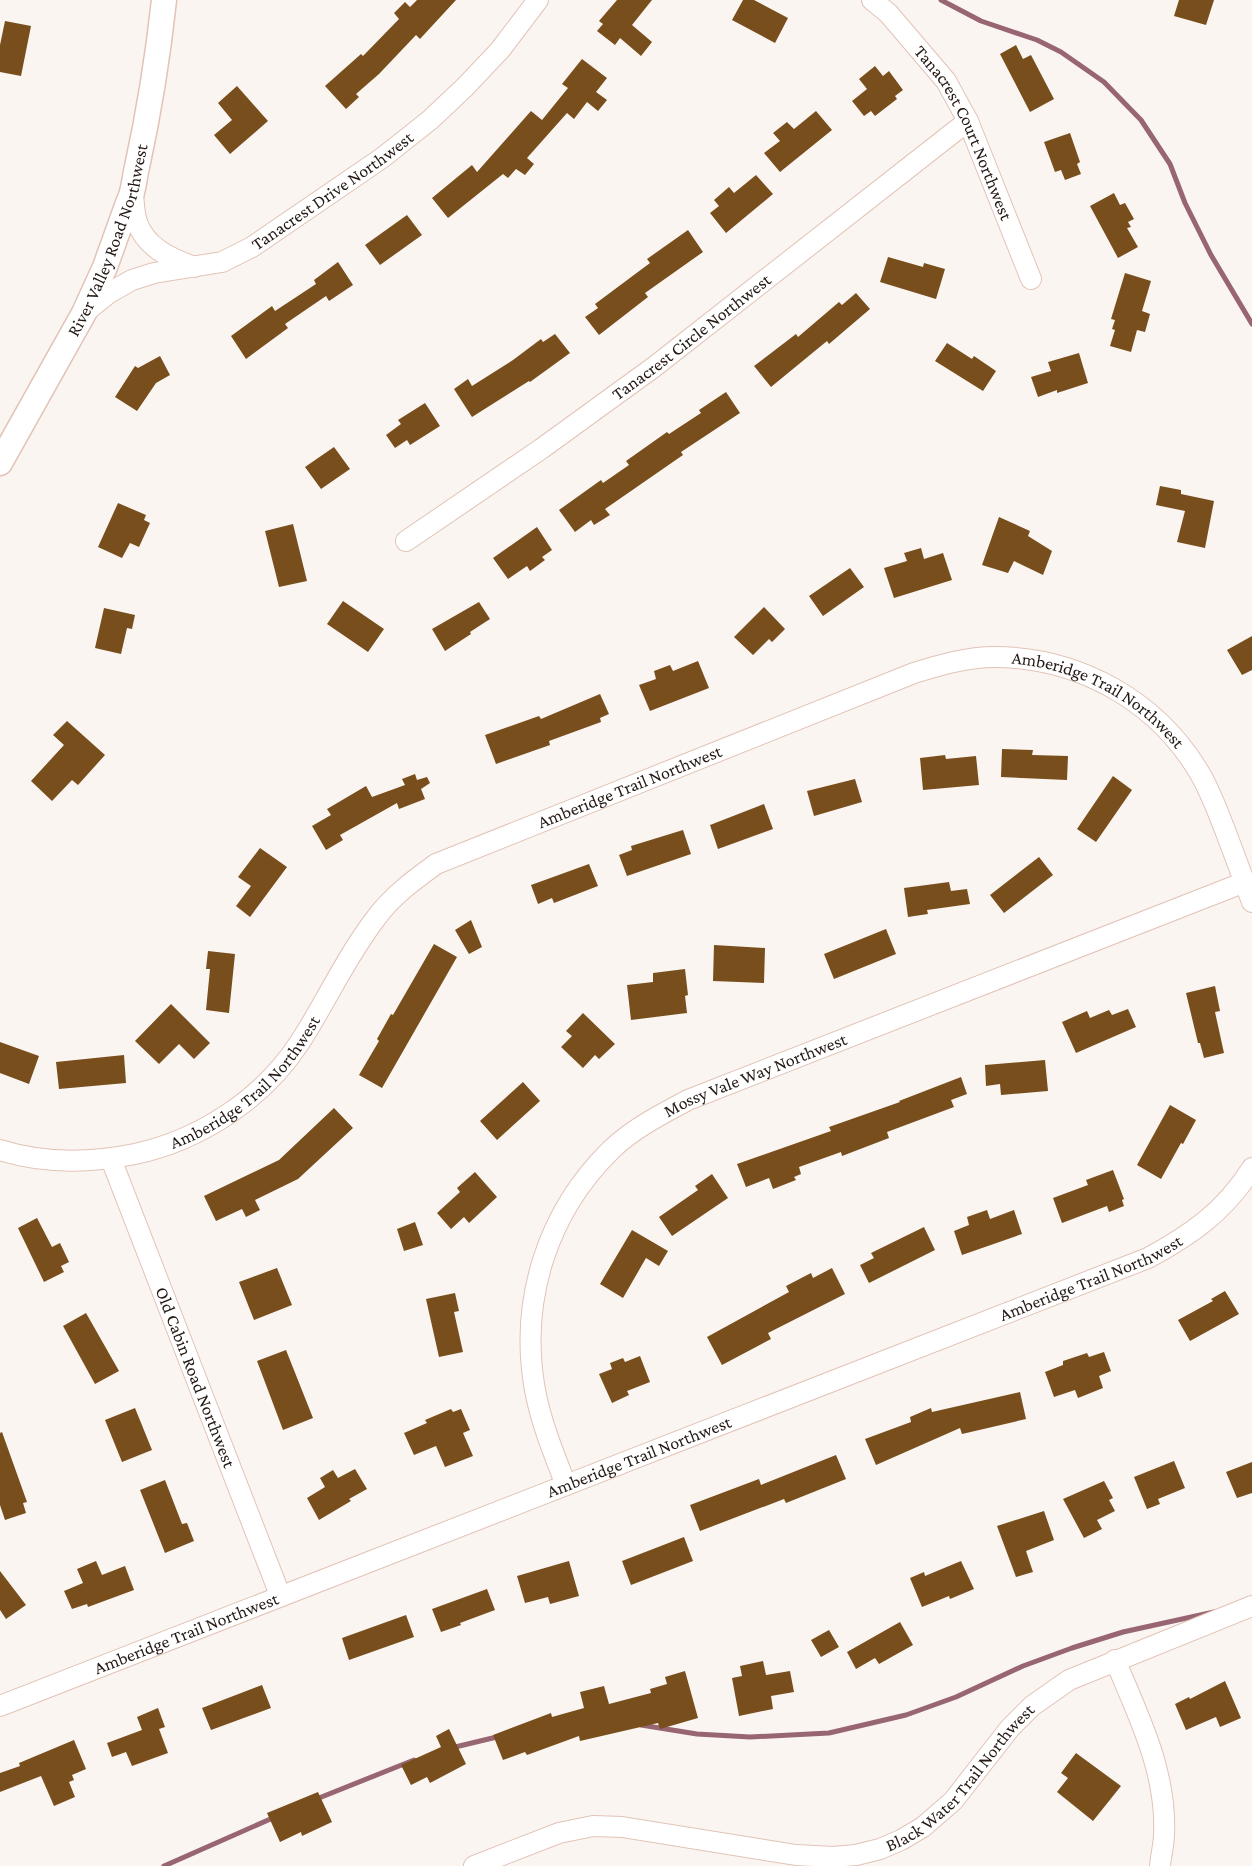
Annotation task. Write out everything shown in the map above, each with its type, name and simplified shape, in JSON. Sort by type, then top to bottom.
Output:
[{"type":"street","name":"River Valley Road Northwest","points":[[0,463],[84,313],[105,267],[133,194],[164,0]]},
{"type":"street","name":"Tanacrest Drive Northwest","points":[[84,313],[109,293],[132,280],[154,273],[222,262],[252,248],[390,152],[430,120],[500,50],[538,0]]},
{"type":"street","name":"Tanacrest Court Northwest","points":[[872,0],[888,13],[946,81],[968,122],[1031,279]]},
{"type":"street","name":"Tanacrest Circle Northwest","points":[[406,542],[542,449],[654,367],[968,122]]},
{"type":"street","points":[[133,194],[137,222],[149,242],[164,255],[194,267]]},
{"type":"street","name":"Amberidge Trail Northwest","points":[[0,1150],[46,1160],[111,1159],[152,1150],[191,1136],[224,1117],[257,1092],[279,1069],[299,1043],[377,916],[403,888],[436,864],[914,673],[945,663],[993,657],[1046,662],[1092,676],[1134,700],[1170,732],[1199,771],[1212,797],[1252,902]]},
{"type":"street","name":"Mossy Vale Way Northwest","points":[[566,1485],[544,1427],[535,1390],[531,1347],[533,1303],[544,1256],[562,1212],[581,1182],[613,1148],[647,1122],[688,1100],[1245,882]]},
{"type":"street","name":"Old Cabin Road Northwest","points":[[111,1159],[280,1595]]},
{"type":"street","name":"Amberidge Trail Northwest","points":[[0,1706],[1148,1258],[1180,1241],[1212,1216],[1240,1187],[1252,1168]]},
{"type":"street","name":"Black Water Trail Northwest","points":[[474,1866],[559,1833],[593,1826],[622,1827],[796,1855],[833,1857],[856,1855],[880,1849],[923,1827],[952,1801],[1010,1728],[1032,1706],[1069,1680],[1252,1606]]},
{"type":"street","points":[[1115,1660],[1152,1752],[1161,1785],[1164,1834],[1160,1866]]},
{"type":"building","points":[[417,0],[456,0],[420,39],[416,35],[379,74],[356,94],[359,97],[346,109],[325,86],[361,54],[363,56],[399,19],[394,13],[405,2],[410,7]]},
{"type":"building","points":[[617,0],[652,0],[632,25],[652,42],[641,56],[620,38],[615,45],[597,31],[603,24],[599,21]]},
{"type":"building","points":[[743,0],[754,0],[788,18],[775,43],[732,20]]},
{"type":"building","points":[[1179,0],[1214,0],[1206,25],[1174,16]]},
{"type":"building","points":[[5,21],[31,26],[21,76],[0,72],[0,45]]},
{"type":"building","points":[[1016,45],[1023,59],[1031,55],[1054,99],[1030,112],[1000,54]]},
{"type":"building","points":[[582,59],[607,78],[596,92],[607,100],[598,111],[587,102],[574,119],[567,113],[527,158],[534,164],[525,175],[516,169],[508,178],[503,174],[448,218],[432,198],[472,165],[477,172],[531,111],[542,120],[568,88],[562,84]]},
{"type":"building","points":[[875,66],[883,76],[889,71],[903,90],[895,96],[897,99],[875,116],[871,111],[864,116],[852,101],[867,89],[859,79]]},
{"type":"building","points":[[237,86],[268,121],[230,154],[214,135],[232,120],[218,103]]},
{"type":"building","points":[[816,111],[832,130],[780,172],[764,153],[780,141],[773,133],[787,122],[794,129]]},
{"type":"building","points":[[1070,133],[1080,162],[1077,164],[1081,174],[1065,180],[1061,170],[1055,172],[1044,142]]},
{"type":"building","points":[[756,175],[773,194],[726,233],[710,213],[719,206],[714,200],[729,187],[734,193]]},
{"type":"building","points":[[1114,193],[1120,205],[1125,203],[1134,219],[1128,222],[1131,227],[1127,228],[1138,247],[1118,258],[1090,206]]},
{"type":"building","points":[[407,215],[422,235],[380,265],[365,245]]},
{"type":"building","points":[[688,230],[703,252],[645,293],[648,297],[599,335],[585,317],[598,308],[595,304],[650,263],[647,259]]},
{"type":"building","points":[[888,257],[923,267],[924,263],[945,269],[936,299],[880,282]]},
{"type":"building","points":[[338,262],[353,285],[329,301],[326,296],[285,324],[288,328],[246,359],[231,336],[272,306],[275,311],[316,284],[314,280]]},
{"type":"building","points":[[1125,273],[1151,281],[1142,311],[1150,314],[1145,332],[1137,330],[1131,352],[1110,346],[1115,330],[1112,329],[1115,320],[1111,319]]},
{"type":"building","points":[[856,293],[870,309],[829,344],[827,341],[771,387],[754,366],[796,334],[798,337],[839,302],[842,305]]},
{"type":"building","points":[[555,334],[570,353],[530,382],[472,417],[454,389],[468,379],[472,386],[541,339],[543,342]]},
{"type":"building","points":[[947,343],[972,359],[974,356],[996,371],[983,391],[935,361]]},
{"type":"building","points":[[1079,353],[1088,383],[1038,397],[1031,377],[1051,371],[1048,362]]},
{"type":"building","points":[[160,356],[170,375],[156,383],[137,411],[115,397],[135,366],[138,368]]},
{"type":"building","points":[[726,392],[740,413],[681,452],[683,455],[605,509],[610,515],[594,525],[591,520],[575,532],[559,510],[601,480],[603,483],[629,465],[626,461],[667,432],[669,434],[701,413],[699,410]]},
{"type":"building","points":[[425,403],[440,426],[410,445],[407,440],[395,448],[386,435],[401,424],[398,420]]},
{"type":"building","points":[[334,447],[350,469],[321,489],[305,467]]},
{"type":"building","points":[[1160,486],[1181,490],[1181,494],[1214,501],[1205,548],[1177,542],[1185,511],[1156,505]]},
{"type":"building","points":[[118,503],[146,515],[144,520],[150,523],[139,547],[130,543],[122,558],[98,547]]},
{"type":"building","points":[[999,517],[1030,531],[1028,536],[1052,551],[1043,575],[1014,561],[1008,573],[982,565]]},
{"type":"building","points":[[293,524],[307,581],[279,587],[265,531]]},
{"type":"building","points":[[537,527],[552,550],[542,557],[545,560],[530,571],[527,566],[508,579],[493,558]]},
{"type":"building","points":[[921,548],[924,559],[943,553],[952,580],[894,598],[884,568],[907,561],[904,553]]},
{"type":"building","points":[[850,568],[864,587],[823,616],[809,596]]},
{"type":"building","points":[[343,601],[384,629],[368,652],[327,624]]},
{"type":"building","points":[[479,602],[490,619],[445,651],[432,629]]},
{"type":"building","points":[[764,607],[785,629],[772,642],[769,639],[753,655],[734,637]]},
{"type":"building","points":[[104,608],[135,615],[132,629],[127,628],[121,654],[95,648]]},
{"type":"building","points":[[1252,636],[1252,670],[1242,675],[1227,650]]},
{"type":"building","points":[[698,661],[709,688],[650,711],[639,685],[656,679],[654,671],[670,665],[673,671]]},
{"type":"building","points":[[600,694],[609,714],[600,718],[601,722],[549,741],[550,745],[496,764],[485,735],[539,716],[541,719]]},
{"type":"building","points":[[67,721],[105,755],[78,785],[72,780],[52,801],[31,781],[64,745],[53,735]]},
{"type":"building","points":[[1002,749],[1033,750],[1032,755],[1068,756],[1067,780],[1001,777]]},
{"type":"building","points":[[945,755],[946,759],[976,756],[979,785],[923,790],[920,758]]},
{"type":"building","points":[[415,774],[417,780],[427,777],[430,783],[421,789],[425,799],[399,809],[397,803],[340,835],[343,840],[326,850],[312,826],[331,815],[327,809],[366,786],[372,797],[405,785],[402,779]]},
{"type":"building","points":[[1113,776],[1132,790],[1096,842],[1077,829]]},
{"type":"building","points":[[855,779],[862,802],[814,816],[807,791]]},
{"type":"building","points":[[764,804],[773,829],[718,849],[710,825]]},
{"type":"building","points":[[683,830],[691,854],[627,876],[619,855],[632,850],[631,846]]},
{"type":"building","points":[[260,848],[287,867],[250,917],[236,906],[251,886],[238,877]]},
{"type":"building","points":[[1039,857],[1053,875],[1004,913],[990,895]]},
{"type":"building","points":[[589,864],[598,886],[554,903],[552,898],[538,904],[531,885]]},
{"type":"building","points":[[949,882],[951,891],[967,889],[970,904],[927,910],[928,914],[908,917],[904,888]]},
{"type":"building","points":[[471,920],[482,947],[469,954],[455,930]]},
{"type":"building","points":[[886,929],[896,954],[834,979],[824,954]]},
{"type":"building","points":[[434,944],[457,957],[382,1088],[359,1075],[379,1041],[377,1039],[391,1014],[393,1015]]},
{"type":"building","points":[[714,945],[765,948],[764,983],[713,981]]},
{"type":"building","points":[[208,951],[235,954],[229,1013],[206,1010],[210,969],[206,969]]},
{"type":"building","points":[[685,969],[688,995],[685,996],[687,1013],[631,1020],[627,985],[653,982],[653,973]]},
{"type":"building","points":[[1215,986],[1220,1011],[1215,1012],[1224,1053],[1204,1058],[1186,993]]},
{"type":"building","points":[[171,1004],[210,1043],[194,1059],[179,1044],[159,1064],[135,1041]]},
{"type":"building","points":[[1128,1009],[1136,1027],[1076,1053],[1062,1022],[1087,1011],[1090,1018],[1109,1010],[1112,1015]]},
{"type":"building","points":[[583,1013],[615,1044],[599,1059],[595,1055],[583,1068],[561,1047],[572,1036],[566,1031]]},
{"type":"building","points":[[0,1042],[39,1056],[29,1084],[0,1073]]},
{"type":"building","points":[[124,1055],[126,1083],[59,1089],[56,1062]]},
{"type":"building","points":[[1045,1060],[1048,1091],[1001,1095],[1000,1084],[986,1086],[985,1065]]},
{"type":"building","points":[[961,1077],[967,1094],[951,1100],[954,1107],[887,1132],[889,1138],[842,1156],[841,1152],[799,1167],[801,1174],[794,1177],[796,1180],[773,1189],[769,1178],[746,1187],[737,1164],[831,1131],[829,1127]]},
{"type":"building","points":[[523,1082],[540,1101],[497,1140],[480,1121]]},
{"type":"building","points":[[1170,1105],[1196,1120],[1161,1179],[1137,1165]]},
{"type":"building","points":[[334,1108],[353,1128],[298,1179],[255,1200],[260,1210],[246,1217],[242,1209],[216,1221],[204,1196],[279,1160]]},
{"type":"building","points":[[1113,1170],[1124,1199],[1122,1200],[1124,1206],[1109,1212],[1107,1206],[1062,1223],[1053,1198],[1088,1185],[1086,1180]]},
{"type":"building","points":[[475,1172],[497,1197],[469,1223],[464,1217],[451,1229],[437,1213],[460,1192],[457,1188]]},
{"type":"building","points":[[712,1174],[728,1198],[672,1236],[659,1217],[698,1190],[695,1186]]},
{"type":"building","points":[[987,1210],[990,1219],[1014,1210],[1022,1234],[962,1255],[954,1231],[969,1225],[967,1217]]},
{"type":"building","points":[[37,1218],[52,1247],[60,1243],[69,1262],[61,1266],[64,1272],[44,1282],[18,1228]]},
{"type":"building","points":[[415,1222],[423,1245],[404,1251],[397,1229]]},
{"type":"building","points":[[924,1227],[935,1250],[869,1283],[860,1265],[874,1258],[871,1253]]},
{"type":"building","points":[[632,1230],[668,1251],[659,1266],[646,1258],[623,1298],[600,1284]]},
{"type":"building","points":[[277,1268],[292,1305],[254,1320],[239,1282]]},
{"type":"building","points":[[832,1268],[845,1294],[768,1333],[771,1339],[722,1365],[707,1337],[789,1292],[786,1286],[811,1273],[813,1278]]},
{"type":"building","points":[[1225,1291],[1239,1314],[1190,1341],[1178,1320],[1213,1301],[1211,1299]]},
{"type":"building","points":[[455,1293],[459,1311],[454,1312],[463,1352],[439,1357],[426,1299]]},
{"type":"building","points":[[86,1313],[119,1371],[95,1384],[63,1326]]},
{"type":"building","points":[[286,1350],[313,1418],[283,1430],[257,1361]]},
{"type":"building","points":[[1104,1352],[1111,1371],[1099,1376],[1103,1388],[1078,1398],[1075,1390],[1054,1397],[1045,1372],[1063,1365],[1063,1361],[1087,1353],[1089,1357]]},
{"type":"building","points":[[640,1356],[650,1382],[627,1391],[629,1395],[612,1403],[599,1374],[612,1369],[610,1363],[623,1358],[625,1362]]},
{"type":"building","points":[[1020,1392],[1026,1419],[962,1434],[960,1428],[876,1465],[865,1439],[911,1422],[910,1417],[931,1408],[932,1412]]},
{"type":"building","points":[[135,1408],[152,1450],[122,1462],[105,1420]]},
{"type":"building","points":[[451,1409],[453,1412],[461,1409],[470,1430],[463,1433],[473,1456],[445,1467],[436,1446],[414,1455],[404,1433],[427,1423],[425,1420]]},
{"type":"building","points":[[2,1432],[27,1502],[23,1503],[26,1513],[5,1520],[0,1505],[0,1433]]},
{"type":"building","points":[[836,1455],[846,1479],[786,1503],[784,1499],[700,1531],[690,1505],[759,1479],[761,1485]]},
{"type":"building","points":[[1174,1461],[1185,1488],[1158,1499],[1160,1504],[1147,1509],[1134,1477]]},
{"type":"building","points":[[1252,1462],[1252,1493],[1237,1498],[1226,1472]]},
{"type":"building","points":[[355,1469],[367,1489],[319,1520],[307,1498],[325,1487],[320,1478],[333,1470],[338,1478]]},
{"type":"building","points":[[165,1480],[182,1524],[187,1523],[194,1541],[165,1553],[140,1490]]},
{"type":"building","points":[[1104,1481],[1113,1498],[1109,1500],[1115,1511],[1097,1520],[1102,1529],[1084,1538],[1063,1499]]},
{"type":"building","points":[[1044,1511],[1054,1540],[1026,1551],[1033,1572],[1016,1577],[997,1526]]},
{"type":"building","points":[[684,1537],[693,1561],[631,1585],[622,1561]]},
{"type":"building","points":[[96,1561],[102,1575],[125,1566],[134,1590],[88,1607],[87,1604],[72,1609],[64,1591],[83,1583],[77,1569]]},
{"type":"building","points":[[569,1561],[579,1596],[550,1604],[548,1597],[525,1603],[517,1576]]},
{"type":"building","points":[[961,1561],[974,1589],[922,1607],[910,1578],[924,1572],[925,1576]]},
{"type":"building","points":[[0,1571],[26,1605],[6,1619],[0,1610]]},
{"type":"building","points":[[487,1589],[495,1610],[441,1632],[432,1609]]},
{"type":"building","points":[[406,1615],[414,1637],[349,1660],[342,1638]]},
{"type":"building","points":[[900,1622],[913,1645],[879,1664],[875,1658],[856,1669],[847,1652]]},
{"type":"building","points":[[829,1630],[839,1647],[821,1657],[811,1640]]},
{"type":"building","points":[[763,1661],[766,1675],[790,1671],[794,1692],[771,1696],[773,1709],[739,1716],[732,1678],[742,1676],[740,1666]]},
{"type":"building","points":[[685,1671],[698,1718],[660,1729],[658,1723],[580,1741],[579,1736],[527,1755],[525,1752],[503,1760],[493,1735],[551,1713],[552,1717],[584,1708],[580,1692],[604,1686],[609,1704],[651,1693],[650,1689],[667,1684],[665,1677]]},
{"type":"building","points":[[1225,1681],[1241,1718],[1220,1727],[1216,1717],[1186,1730],[1175,1704]]},
{"type":"building","points":[[262,1685],[271,1708],[211,1730],[202,1708]]},
{"type":"building","points":[[158,1708],[165,1727],[159,1729],[168,1753],[132,1766],[126,1752],[112,1757],[107,1743],[142,1730],[137,1717]]},
{"type":"building","points":[[449,1729],[466,1764],[430,1783],[427,1777],[411,1785],[401,1765],[441,1747],[436,1736]]},
{"type":"building","points":[[74,1740],[86,1769],[72,1775],[74,1780],[69,1782],[75,1797],[54,1806],[41,1776],[0,1792],[0,1773]]},
{"type":"building","points":[[1076,1753],[1121,1786],[1093,1821],[1057,1792],[1068,1778],[1061,1773]]},
{"type":"building","points":[[318,1792],[332,1822],[302,1836],[301,1832],[280,1842],[267,1813]]},
{"type":"waterway","points":[[941,0],[981,21],[1037,40],[1061,52],[1104,82],[1141,120],[1170,164],[1185,203],[1211,255],[1252,324]]},
{"type":"waterway","points":[[641,1725],[697,1734],[750,1737],[829,1733],[906,1715],[956,1697],[1023,1666],[1072,1648],[1123,1632],[1214,1612]]},
{"type":"waterway","points":[[451,1748],[501,1736]]},
{"type":"waterway","points":[[314,1800],[414,1760]]},
{"type":"waterway","points":[[164,1866],[275,1817]]}]
